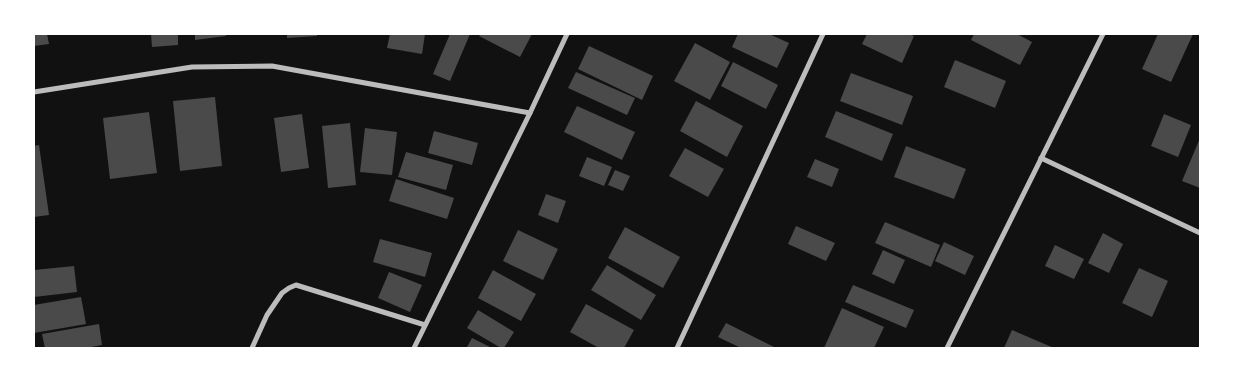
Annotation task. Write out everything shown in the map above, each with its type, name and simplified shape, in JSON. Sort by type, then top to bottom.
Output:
[{"type":"street","points":[[414,348],[567,34]]},
{"type":"street","points":[[677,348],[823,34]]},
{"type":"street","points":[[947,348],[1103,34]]},
{"type":"street","points":[[34,92],[192,66],[272,66],[530,113]]},
{"type":"street","points":[[1041,158],[1200,233]]},
{"type":"street","points":[[252,348],[267,315],[282,293],[296,285],[425,325]]},
{"type":"building","points":[[34,34],[47,34],[49,44],[34,46]]},
{"type":"building","points":[[151,34],[178,34],[178,45],[152,47]]},
{"type":"building","points":[[195,34],[226,34],[226,36],[195,40]]},
{"type":"building","points":[[287,34],[317,34],[317,36],[287,38]]},
{"type":"building","points":[[390,34],[425,34],[422,54],[387,48]]},
{"type":"building","points":[[450,34],[470,34],[450,81],[433,74]]},
{"type":"building","points":[[481,34],[532,34],[520,57],[479,36]]},
{"type":"building","points":[[738,34],[769,34],[789,43],[777,68],[732,47]]},
{"type":"building","points":[[867,34],[909,34],[914,36],[902,63],[862,44]]},
{"type":"building","points":[[974,34],[1017,34],[1032,42],[1020,65],[971,40]]},
{"type":"building","points":[[1158,34],[1193,34],[1171,82],[1142,69]]},
{"type":"building","points":[[695,43],[730,62],[710,100],[674,81]]},
{"type":"building","points":[[589,46],[653,76],[642,100],[578,69]]},
{"type":"building","points":[[955,60],[1006,81],[995,108],[944,87]]},
{"type":"building","points":[[733,62],[778,85],[766,109],[721,86]]},
{"type":"building","points":[[576,72],[635,98],[627,115],[568,88]]},
{"type":"building","points":[[851,73],[913,96],[902,125],[840,101]]},
{"type":"building","points":[[215,97],[222,166],[180,171],[173,101]]},
{"type":"building","points":[[696,101],[743,126],[727,157],[680,131]]},
{"type":"building","points":[[577,106],[635,132],[622,160],[564,132]]},
{"type":"building","points":[[836,111],[893,134],[882,161],[825,137]]},
{"type":"building","points":[[149,112],[157,173],[110,179],[103,118]]},
{"type":"building","points":[[302,114],[309,168],[281,172],[274,118]]},
{"type":"building","points":[[1164,114],[1191,125],[1178,157],[1151,146]]},
{"type":"building","points":[[350,123],[356,185],[328,188],[322,126]]},
{"type":"building","points":[[365,128],[397,132],[392,175],[360,172]]},
{"type":"building","points":[[434,131],[478,143],[472,165],[428,153]]},
{"type":"building","points":[[1200,138],[1200,188],[1182,181]]},
{"type":"building","points":[[39,145],[49,215],[34,217],[34,146]]},
{"type":"building","points":[[906,146],[966,169],[954,199],[894,177]]},
{"type":"building","points":[[685,148],[724,169],[708,197],[669,176]]},
{"type":"building","points":[[406,152],[453,165],[446,190],[398,177]]},
{"type":"building","points":[[587,157],[612,167],[604,186],[579,176]]},
{"type":"building","points":[[815,159],[839,169],[832,187],[807,177]]},
{"type":"building","points":[[615,170],[630,176],[623,191],[608,185]]},
{"type":"building","points":[[396,179],[454,198],[447,219],[389,201]]},
{"type":"building","points":[[546,194],[566,201],[558,223],[538,215]]},
{"type":"building","points":[[885,222],[940,245],[931,267],[875,243]]},
{"type":"building","points":[[796,226],[835,243],[826,261],[788,244]]},
{"type":"building","points":[[625,227],[680,257],[663,288],[608,258]]},
{"type":"building","points":[[518,230],[558,249],[543,280],[503,261]]},
{"type":"building","points":[[1103,233],[1123,244],[1109,273],[1088,263]]},
{"type":"building","points":[[380,239],[432,253],[425,277],[373,262]]},
{"type":"building","points":[[944,242],[974,256],[965,275],[935,261]]},
{"type":"building","points":[[1055,245],[1084,259],[1074,279],[1045,266]]},
{"type":"building","points":[[883,250],[905,260],[894,284],[872,274]]},
{"type":"building","points":[[607,265],[656,295],[641,320],[591,290]]},
{"type":"building","points":[[74,266],[77,292],[34,297],[34,270]]},
{"type":"building","points":[[1139,268],[1168,281],[1152,317],[1122,303]]},
{"type":"building","points":[[493,270],[536,294],[521,321],[478,298]]},
{"type":"building","points":[[389,272],[422,285],[410,312],[378,298]]},
{"type":"building","points":[[853,285],[914,310],[906,328],[845,302]]},
{"type":"building","points":[[81,297],[86,324],[34,333],[34,305]]},
{"type":"building","points":[[586,304],[634,330],[624,348],[599,348],[570,332]]},
{"type":"building","points":[[842,308],[884,327],[874,348],[824,348]]},
{"type":"building","points":[[478,310],[514,332],[504,348],[467,328]]},
{"type":"building","points":[[726,323],[776,348],[741,348],[718,337]]},
{"type":"building","points":[[99,324],[102,345],[86,348],[45,348],[42,334]]},
{"type":"building","points":[[1012,330],[1054,348],[1004,348]]},
{"type":"building","points":[[472,338],[492,348],[467,347]]}]
